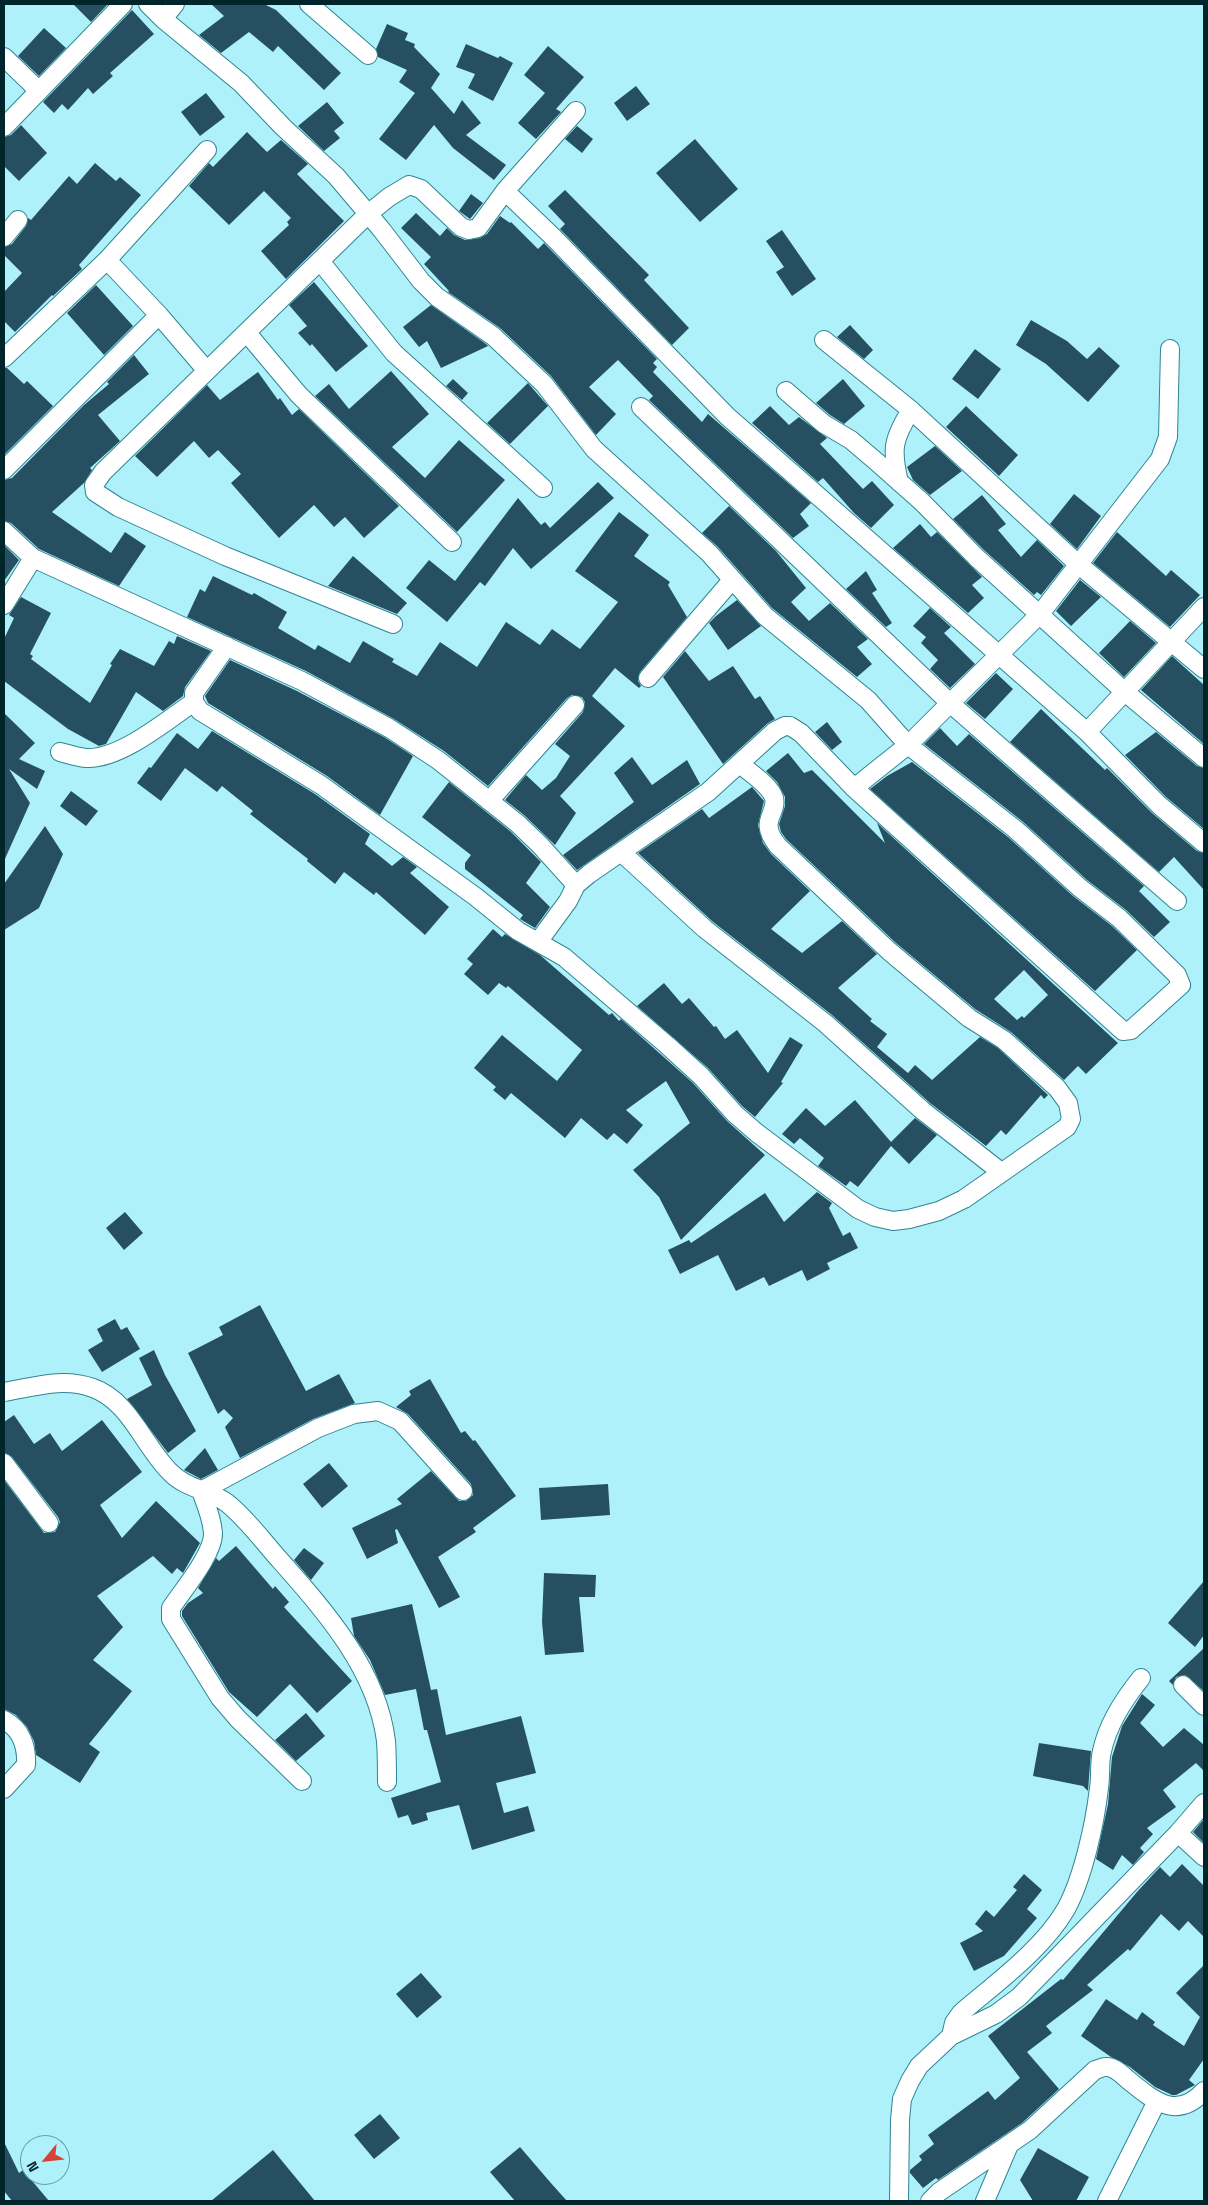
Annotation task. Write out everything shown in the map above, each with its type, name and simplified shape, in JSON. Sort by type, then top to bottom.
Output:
[{"type":"street","points":[[4,128],[123,4]]},
{"type":"street","points":[[148,4],[163,19],[241,83],[283,127],[336,176],[421,281],[437,297],[493,336],[544,384],[594,449],[709,553],[732,580],[782,631],[868,700],[908,745],[1015,829],[1080,888],[1119,918],[1176,975],[1181,985],[1130,1030],[1123,1031],[854,788],[801,734],[790,726],[785,726],[775,731],[708,792],[576,885],[568,901],[538,942]]},
{"type":"street","points":[[163,19],[175,4]]},
{"type":"street","points":[[309,4],[368,56]]},
{"type":"street","points":[[4,57],[39,91]]},
{"type":"street","points":[[393,624],[225,556],[118,507],[95,492],[94,486],[103,472],[368,214],[388,197],[408,185],[421,189],[461,227],[469,230],[478,228],[505,192],[576,111]]},
{"type":"street","points":[[4,358],[107,260],[207,150]]},
{"type":"street","points":[[505,192],[553,237],[727,416],[1087,732],[1160,805],[1204,843]]},
{"type":"street","points":[[4,237],[18,220]]},
{"type":"street","points":[[107,260],[159,315],[207,371]]},
{"type":"street","points":[[320,261],[394,353],[543,488]]},
{"type":"street","points":[[4,470],[159,315]]},
{"type":"street","points":[[247,333],[299,395],[452,542]]},
{"type":"street","points":[[824,340],[911,410],[1078,564],[1204,669]]},
{"type":"street","points":[[854,788],[908,745],[1040,614],[1160,459],[1168,437],[1170,349]]},
{"type":"street","points":[[786,391],[824,424],[851,440],[899,482],[977,558],[1125,692],[1204,758]]},
{"type":"street","points":[[641,407],[951,704],[1177,901]]},
{"type":"street","points":[[899,482],[894,462],[895,442],[898,430],[911,410]]},
{"type":"street","points":[[4,531],[34,558],[302,681],[389,728],[438,760],[490,801],[540,845],[576,885]]},
{"type":"street","points":[[4,605],[34,558]]},
{"type":"street","points":[[648,678],[732,580]]},
{"type":"street","points":[[1087,732],[1204,607]]},
{"type":"street","points":[[227,646],[194,693],[194,702],[200,711],[320,785],[476,897],[518,931],[564,957],[668,1045],[701,1076],[735,1114],[757,1133],[858,1209],[875,1217],[893,1221],[909,1219],[938,1211],[964,1199],[1067,1127],[1071,1119],[1068,1103],[1058,1088],[1004,1040],[970,1018],[889,951],[778,846],[772,839],[768,826],[774,797],[767,787],[740,764]]},
{"type":"street","points":[[60,752],[88,758],[114,752],[140,740],[194,702]]},
{"type":"street","points":[[490,801],[575,705]]},
{"type":"street","points":[[621,852],[705,929],[825,1023],[923,1111],[1001,1172]]},
{"type":"street","points":[[4,1392],[46,1384],[74,1382],[95,1388],[118,1405],[170,1472],[187,1485],[226,1502],[239,1514],[308,1592],[355,1655],[365,1674],[386,1740],[388,1782]]},
{"type":"street","points":[[201,1491],[318,1428],[354,1414],[378,1411],[400,1421],[463,1491]]},
{"type":"street","points":[[4,1463],[49,1523]]},
{"type":"street","points":[[201,1491],[211,1517],[213,1534],[211,1547],[171,1608],[171,1619],[220,1698],[238,1719],[302,1781]]},
{"type":"street","points":[[951,2036],[954,2023],[961,2013],[1016,1967],[1041,1941],[1066,1909],[1077,1881],[1096,1813],[1102,1750],[1112,1720],[1125,1698],[1142,1678]]},
{"type":"street","points":[[1183,1685],[1204,1706]]},
{"type":"street","points":[[4,1720],[18,1732],[27,1749],[26,1765],[4,1789]]},
{"type":"street","points":[[899,2201],[902,2099],[910,2080],[919,2066],[951,2036],[996,2014],[1019,1997],[1178,1833],[1204,1803]]},
{"type":"street","points":[[1178,1833],[1204,1857]]},
{"type":"street","points":[[930,2201],[939,2192],[1030,2130],[1086,2076],[1096,2070],[1106,2066],[1116,2070],[1156,2103],[1184,2106],[1195,2100],[1204,2091]]},
{"type":"street","points":[[1107,2201],[1156,2103]]},
{"type":"street","points":[[985,2201],[1009,2145]]},
{"type":"building","points":[[73,4],[108,4],[91,22]]},
{"type":"building","points":[[211,4],[264,4],[276,10],[341,73],[324,90],[278,46],[273,52],[249,32],[221,53],[199,35],[224,16]]},
{"type":"building","points":[[132,10],[154,34],[110,73],[113,76],[93,94],[88,88],[68,110],[62,104],[54,113],[43,102]]},
{"type":"building","points":[[387,24],[408,33],[405,40],[415,44],[414,47],[440,74],[431,88],[454,114],[462,100],[481,123],[466,135],[506,165],[494,180],[453,148],[434,125],[406,160],[379,139],[415,93],[399,82],[407,70],[378,57],[376,49]]},
{"type":"building","points":[[44,28],[66,48],[39,76],[18,56]]},
{"type":"building","points":[[466,44],[498,58],[500,56],[513,63],[493,101],[468,88],[475,74],[456,67]]},
{"type":"building","points":[[548,46],[584,77],[556,109],[561,112],[536,139],[518,123],[545,93],[524,75]]},
{"type":"building","points":[[636,86],[650,104],[627,121],[614,103]]},
{"type":"building","points":[[206,93],[225,117],[200,136],[181,112]]},
{"type":"building","points":[[327,102],[344,123],[334,131],[340,138],[324,151],[298,126]]},
{"type":"building","points":[[21,125],[47,153],[19,181],[4,166],[4,137],[11,135]]},
{"type":"building","points":[[577,126],[593,139],[582,153],[565,139]]},
{"type":"building","points":[[247,132],[267,152],[281,140],[308,164],[297,174],[344,221],[286,279],[261,251],[289,225],[287,222],[291,218],[264,191],[229,225],[189,186],[209,163],[213,167]]},
{"type":"building","points":[[695,139],[738,189],[700,222],[656,173]]},
{"type":"building","points":[[95,163],[116,181],[120,177],[141,195],[79,265],[82,269],[52,295],[15,332],[4,321],[4,292],[22,273],[4,255],[4,247],[12,244],[26,226],[28,218],[31,220],[69,176],[77,184]]},
{"type":"building","points":[[565,190],[649,275],[644,280],[689,328],[672,345],[560,229],[565,224],[548,206]]},
{"type":"building","points":[[471,194],[483,203],[470,219],[459,211]]},
{"type":"building","points":[[416,213],[440,236],[447,228],[454,235],[465,240],[480,238],[487,234],[500,216],[511,222],[538,249],[544,243],[657,359],[653,363],[657,367],[653,372],[702,422],[708,414],[811,503],[800,514],[809,526],[793,538],[649,400],[653,396],[618,360],[589,387],[616,414],[596,435],[551,376],[500,328],[448,292],[424,264],[431,257],[401,228]]},
{"type":"building","points":[[782,230],[816,279],[792,296],[776,272],[784,267],[766,241]]},
{"type":"building","points":[[314,282],[368,346],[336,372],[312,344],[310,346],[298,333],[307,326],[289,305]]},
{"type":"building","points":[[96,285],[133,326],[104,355],[67,313]]},
{"type":"building","points":[[431,305],[488,346],[441,368],[427,341],[419,347],[403,327]]},
{"type":"building","points":[[1031,320],[1067,341],[1087,359],[1099,347],[1120,366],[1088,402],[1046,364],[1016,345]]},
{"type":"building","points":[[850,325],[873,350],[864,359],[837,337]]},
{"type":"building","points":[[975,349],[1001,369],[978,399],[952,379]]},
{"type":"building","points":[[134,355],[149,374],[98,415],[120,441],[90,468],[92,470],[85,482],[52,512],[111,553],[125,532],[146,546],[119,586],[39,549],[11,523],[4,521],[4,480],[12,478],[84,405],[109,384],[107,382]]},
{"type":"building","points":[[4,368],[7,368],[24,384],[27,381],[53,406],[4,455]]},
{"type":"building","points":[[391,371],[429,414],[392,447],[425,478],[459,440],[505,480],[457,532],[315,396],[329,384],[349,409]]},
{"type":"building","points":[[258,372],[278,400],[280,398],[292,415],[299,409],[399,506],[364,538],[345,517],[334,527],[314,505],[279,538],[231,483],[241,474],[218,450],[209,458],[194,441],[157,477],[135,456],[207,385],[220,400]]},
{"type":"building","points":[[453,379],[468,393],[462,400],[446,386]]},
{"type":"building","points":[[843,379],[865,406],[844,424],[816,403]]},
{"type":"building","points":[[528,383],[548,406],[510,444],[487,423]]},
{"type":"building","points":[[770,406],[789,425],[799,417],[827,438],[820,444],[863,489],[872,481],[894,505],[871,528],[854,513],[823,478],[818,482],[752,423]]},
{"type":"building","points":[[966,406],[1018,455],[999,476],[946,427]]},
{"type":"building","points":[[935,446],[962,471],[930,495],[913,480],[907,467]]},
{"type":"building","points":[[598,482],[614,498],[531,569],[513,548],[485,586],[480,582],[447,622],[406,588],[429,560],[455,581],[518,498],[541,525],[545,522],[550,528]]},
{"type":"building","points":[[1074,494],[1101,516],[1077,549],[1050,524]]},
{"type":"building","points":[[982,495],[1006,524],[998,530],[1021,557],[1037,540],[1064,566],[1041,595],[1037,592],[1034,595],[953,519]]},
{"type":"building","points":[[729,506],[776,551],[806,588],[791,602],[809,621],[830,603],[868,639],[857,647],[872,664],[857,677],[772,608],[717,546],[702,533]]},
{"type":"building","points":[[619,512],[649,535],[634,556],[670,582],[668,585],[687,617],[640,672],[638,681],[641,686],[639,688],[615,668],[592,696],[625,726],[560,796],[576,813],[555,845],[524,815],[505,800],[526,775],[542,790],[556,778],[570,756],[555,744],[583,712],[585,702],[582,697],[572,695],[567,698],[488,786],[444,751],[394,719],[306,671],[187,617],[200,589],[205,592],[213,576],[252,595],[254,593],[287,612],[278,628],[315,650],[318,645],[350,663],[363,641],[394,659],[392,662],[417,676],[440,642],[477,667],[506,622],[540,645],[552,629],[580,649],[618,602],[575,571]]},
{"type":"building","points":[[920,524],[931,537],[937,532],[982,577],[972,585],[984,598],[968,613],[893,548]]},
{"type":"building","points":[[1117,532],[1166,576],[1171,570],[1200,595],[1170,627],[1093,563]]},
{"type":"building","points":[[4,545],[19,560],[4,581]]},
{"type":"building","points":[[353,556],[407,603],[397,614],[328,586]]},
{"type":"building","points":[[866,571],[877,590],[872,593],[892,623],[886,627],[846,589]]},
{"type":"building","points":[[1080,580],[1101,597],[1071,626],[1056,611]]},
{"type":"building","points":[[21,597],[51,613],[30,654],[33,656],[31,659],[90,703],[120,649],[154,666],[169,641],[174,644],[177,636],[211,651],[185,687],[183,696],[163,711],[136,692],[106,744],[99,746],[68,729],[4,681],[4,639],[14,618],[9,615]]},
{"type":"building","points":[[737,600],[761,626],[728,650],[709,623]]},
{"type":"building","points":[[930,608],[951,627],[944,633],[975,664],[950,688],[930,669],[938,660],[921,643],[926,637],[913,626]]},
{"type":"building","points":[[1130,621],[1156,643],[1124,677],[1099,653]]},
{"type":"building","points":[[685,651],[709,681],[733,666],[755,699],[760,696],[775,719],[768,723],[723,764],[663,677]]},
{"type":"building","points":[[1172,656],[1204,685],[1204,744],[1141,690]]},
{"type":"building","points":[[230,660],[297,691],[384,737],[413,756],[380,815],[327,776],[208,703],[205,696]]},
{"type":"building","points":[[996,673],[1013,689],[985,719],[966,703]]},
{"type":"building","points":[[1041,709],[1105,770],[1107,768],[1152,813],[1197,851],[1204,853],[1204,890],[1174,857],[1159,872],[1010,742]]},
{"type":"building","points":[[4,713],[35,743],[19,759],[45,771],[37,789],[9,769],[30,803],[4,861]]},
{"type":"building","points":[[827,722],[842,742],[832,750],[815,732]]},
{"type":"building","points":[[940,728],[957,746],[969,734],[1144,886],[1139,891],[1170,922],[1154,937],[1126,910],[1087,880],[1022,821],[924,744]]},
{"type":"building","points":[[212,731],[315,794],[370,834],[365,844],[392,866],[403,857],[417,867],[410,873],[449,907],[425,935],[376,892],[374,895],[344,872],[335,884],[307,861],[308,859],[250,814],[253,811],[222,786],[217,792],[185,768],[161,801],[137,783],[149,767],[151,768],[177,733],[198,749]]},
{"type":"building","points":[[1156,732],[1197,766],[1204,768],[1204,829],[1166,797],[1125,755]]},
{"type":"building","points":[[788,753],[804,773],[812,770],[885,843],[877,823],[1118,1043],[1086,1074],[1078,1066],[1064,1080],[1011,1032],[975,1009],[896,943],[786,839],[781,832],[779,824],[785,806],[785,797],[777,782],[766,771]],"holes":[[[1024,970],[1048,995],[1024,1018],[1022,1016],[1017,1020],[994,999]]]},
{"type":"building","points":[[632,757],[652,785],[687,760],[700,784],[577,870],[563,855],[634,802],[614,773]]},
{"type":"building","points":[[912,762],[1008,837],[1073,896],[1112,926],[1137,950],[1095,991],[870,789],[887,776]]},
{"type":"building","points":[[449,782],[510,831],[541,862],[526,883],[550,907],[535,928],[520,919],[523,915],[465,869],[465,863],[471,855],[422,817]]},
{"type":"building","points":[[752,787],[764,801],[758,825],[763,843],[771,854],[810,891],[771,929],[802,953],[842,921],[877,954],[838,988],[872,1019],[870,1021],[887,1034],[877,1047],[908,1073],[915,1065],[932,1080],[980,1037],[998,1048],[1048,1095],[1044,1099],[1041,1095],[1006,1135],[1001,1130],[986,1146],[930,1103],[832,1015],[712,921],[638,853],[702,809],[709,818]]},
{"type":"building","points":[[71,791],[98,811],[86,826],[60,806]]},
{"type":"building","points":[[45,826],[63,854],[39,908],[4,930],[4,884]]},
{"type":"building","points":[[493,929],[502,937],[505,934],[540,955],[609,1015],[612,1013],[619,1021],[621,1019],[693,1083],[727,1121],[765,1155],[681,1240],[659,1197],[633,1170],[690,1123],[666,1081],[626,1110],[643,1125],[627,1144],[614,1133],[607,1140],[581,1118],[565,1138],[511,1093],[505,1100],[493,1090],[496,1087],[474,1068],[502,1035],[557,1081],[582,1050],[508,986],[506,988],[499,983],[488,995],[464,974],[473,964],[467,959]]},
{"type":"building","points":[[664,983],[682,1004],[689,998],[714,1027],[716,1026],[725,1039],[737,1030],[768,1073],[790,1037],[803,1045],[781,1082],[783,1083],[755,1117],[742,1106],[708,1068],[637,1006]]},
{"type":"building","points":[[855,1100],[891,1142],[915,1118],[937,1135],[909,1164],[891,1146],[858,1187],[850,1181],[846,1186],[818,1166],[824,1158],[800,1138],[794,1144],[782,1134],[806,1108],[825,1126]]},
{"type":"building","points":[[817,1192],[832,1203],[829,1208],[843,1236],[850,1232],[858,1248],[827,1263],[830,1269],[807,1281],[802,1270],[769,1286],[764,1277],[736,1291],[718,1255],[680,1274],[668,1250],[689,1240],[691,1243],[765,1193],[784,1222]]},
{"type":"building","points":[[125,1212],[143,1233],[124,1250],[106,1228]]},
{"type":"building","points":[[260,1305],[306,1391],[339,1374],[355,1403],[313,1419],[240,1458],[225,1427],[233,1418],[224,1409],[218,1414],[188,1353],[223,1335],[219,1327]]},
{"type":"building","points":[[115,1319],[121,1330],[127,1327],[140,1349],[102,1372],[88,1350],[103,1341],[97,1329]]},
{"type":"building","points":[[154,1350],[165,1375],[196,1431],[168,1453],[127,1399],[152,1385],[139,1358]]},
{"type":"building","points":[[430,1379],[461,1433],[465,1431],[473,1441],[475,1440],[516,1496],[473,1528],[476,1532],[438,1557],[460,1597],[439,1608],[397,1529],[395,1530],[398,1543],[367,1559],[352,1528],[402,1504],[397,1499],[431,1471],[459,1501],[466,1501],[473,1495],[471,1484],[408,1414],[396,1407],[411,1395],[409,1391]]},
{"type":"building","points":[[14,1415],[34,1444],[50,1433],[62,1451],[102,1420],[142,1472],[100,1505],[122,1538],[156,1501],[200,1543],[183,1573],[177,1568],[172,1574],[153,1556],[97,1596],[123,1627],[93,1660],[132,1691],[89,1744],[100,1752],[80,1783],[36,1755],[34,1741],[27,1727],[16,1715],[4,1709],[4,1480],[44,1533],[55,1532],[60,1522],[12,1457],[4,1453],[4,1422]]},
{"type":"building","points":[[205,1448],[218,1470],[201,1479],[184,1470]]},
{"type":"building","points":[[329,1463],[348,1486],[322,1508],[303,1484]]},
{"type":"building","points":[[608,1484],[610,1515],[541,1520],[539,1488]]},
{"type":"building","points":[[236,1546],[273,1589],[275,1586],[289,1602],[284,1607],[352,1681],[317,1713],[290,1684],[257,1717],[229,1692],[182,1616],[182,1611],[188,1603],[203,1593],[198,1588],[216,1558],[219,1561]]},
{"type":"building","points":[[304,1548],[324,1563],[311,1580],[294,1560]]},
{"type":"building","points":[[544,1573],[596,1575],[595,1597],[579,1597],[584,1652],[545,1655],[542,1622]]},
{"type":"building","points":[[1204,1581],[1204,1635],[1195,1647],[1168,1623]]},
{"type":"building","points":[[412,1604],[431,1690],[437,1689],[446,1735],[521,1716],[536,1773],[496,1783],[504,1813],[528,1806],[535,1831],[472,1850],[459,1805],[426,1813],[428,1820],[412,1825],[408,1815],[398,1818],[391,1798],[441,1782],[427,1730],[424,1730],[416,1689],[385,1695],[370,1660],[354,1636],[351,1618]]},
{"type":"building","points":[[1204,1648],[1204,1691],[1185,1675],[1176,1677],[1173,1685],[1169,1681]]},
{"type":"building","points":[[1142,1694],[1155,1705],[1140,1723],[1163,1747],[1184,1728],[1204,1745],[1204,1771],[1196,1763],[1163,1790],[1176,1807],[1147,1828],[1153,1834],[1140,1848],[1144,1852],[1133,1865],[1122,1855],[1113,1870],[1096,1859],[1108,1804],[1112,1757],[1122,1726]]},
{"type":"building","points":[[306,1713],[325,1736],[296,1761],[275,1740]]},
{"type":"building","points":[[1039,1743],[1091,1751],[1088,1791],[1083,1786],[1033,1776]]},
{"type":"building","points":[[1204,1819],[1204,1843],[1193,1832]]},
{"type":"building","points":[[1182,1864],[1204,1886],[1204,1937],[1188,1921],[1179,1931],[1161,1914],[1130,1951],[1128,1949],[1087,1985],[1093,1990],[1046,2026],[1052,2033],[1027,2052],[1059,2089],[1022,2123],[938,2180],[936,2178],[923,2188],[910,2173],[910,2170],[922,2160],[919,2156],[934,2144],[928,2135],[988,2091],[995,2100],[1020,2078],[988,2036],[1061,1979],[1063,1980],[1160,1867],[1170,1877]]},
{"type":"building","points":[[1024,1874],[1042,1890],[1027,1909],[1037,1918],[1004,1956],[974,1971],[960,1943],[983,1931],[975,1924],[986,1910],[994,1917],[1017,1890],[1013,1887]]},
{"type":"building","points":[[1204,1965],[1204,2059],[1189,2080],[1195,2085],[1176,2095],[1172,2095],[1155,2087],[1130,2067],[1111,2057],[1081,2036],[1106,1999],[1137,2020],[1142,2012],[1155,2022],[1153,2025],[1184,2046],[1200,2017],[1176,1993]]},
{"type":"building","points":[[421,1973],[442,1997],[417,2018],[396,1994]]},
{"type":"building","points":[[380,2114],[400,2138],[374,2159],[354,2135]]},
{"type":"building","points":[[4,2142],[20,2172],[20,2185],[36,2185],[49,2201],[12,2201],[4,2191]]},
{"type":"building","points":[[520,2147],[567,2201],[515,2201],[490,2172]]},
{"type":"building","points":[[1038,2148],[1089,2177],[1076,2201],[1033,2201],[1020,2180]]},
{"type":"building","points":[[273,2150],[315,2201],[211,2201]]}]
